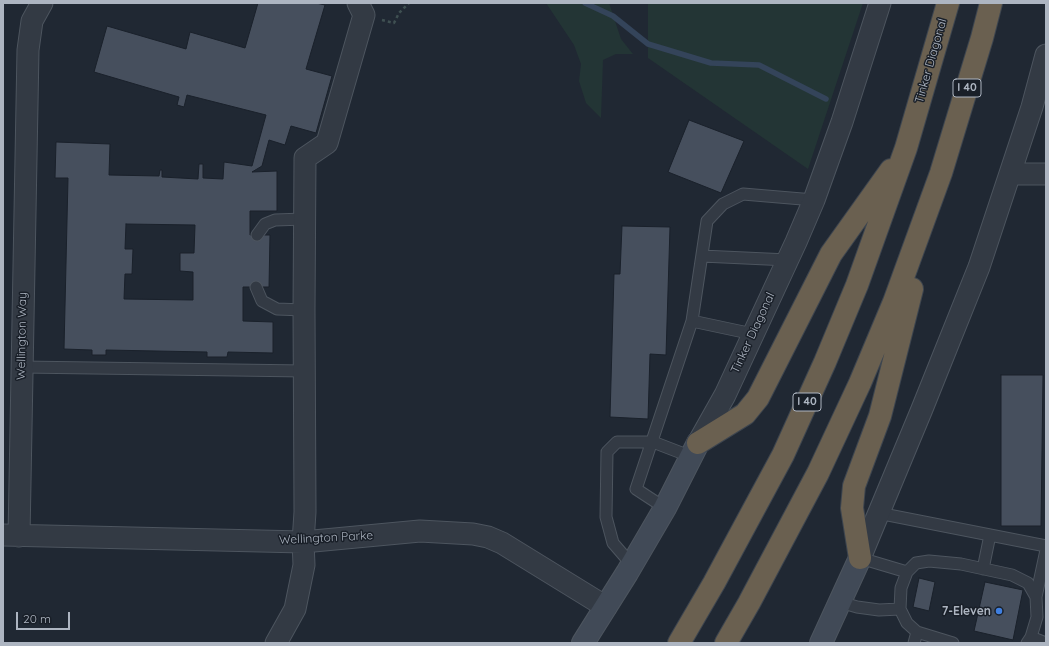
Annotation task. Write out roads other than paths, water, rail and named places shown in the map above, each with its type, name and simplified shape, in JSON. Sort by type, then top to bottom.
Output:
[{"type":"highway","name":"Tinker Diagonal","points":[[679,643],[714,583],[783,455],[825,362],[857,285],[906,148],[948,3]]},
{"type":"highway","name":"I 40","points":[[726,643],[818,473],[860,383],[894,302],[941,173],[982,38],[991,3]]},
{"type":"highway","points":[[695,450],[745,414],[758,398],[832,254],[906,148]]},
{"type":"highway","points":[[860,558],[852,508],[856,476],[880,416],[941,173]]},
{"type":"street","name":"Wellington Way","points":[[11,535],[22,367],[28,50],[32,21],[42,3]]},
{"type":"street","name":"Tinker Diagonal","points":[[583,643],[632,565],[665,508],[725,395],[788,260],[814,200],[842,122],[880,3]]},
{"type":"street","points":[[276,643],[295,609],[304,565],[305,158],[327,143],[361,9]]},
{"type":"street","points":[[821,643],[860,558],[979,267],[1032,107],[1046,55]]},
{"type":"street","points":[[1010,174],[1046,174]]},
{"type":"street","name":"Wellington Parke","points":[[11,535],[303,542],[420,532],[473,534],[488,537],[502,543],[606,607]]},
{"type":"lane","points":[[665,508],[636,489],[653,442],[692,321],[707,221],[723,204],[743,194],[814,200]]},
{"type":"lane","points":[[258,235],[265,224],[275,220],[304,219]]},
{"type":"lane","points":[[702,256],[788,260]]},
{"type":"lane","points":[[256,287],[262,300],[277,309],[304,310]]},
{"type":"lane","points":[[692,321],[753,334]]},
{"type":"lane","points":[[22,367],[305,371]]},
{"type":"lane","points":[[632,565],[613,543],[606,517],[607,452],[617,442],[653,442],[695,450]]},
{"type":"lane","points":[[878,513],[1046,546]]},
{"type":"lane","points":[[983,569],[990,535]]},
{"type":"lane","points":[[1046,550],[1036,597],[1036,617],[1029,640],[1046,643]]},
{"type":"lane","points":[[860,558],[907,572]]},
{"type":"lane","points":[[953,643],[916,638],[900,609],[901,588],[907,572],[916,563],[929,561],[961,564],[1012,575],[1028,583],[1036,597]]},
{"type":"lane","points":[[840,602],[857,607],[879,610],[900,609]]},
{"type":"waterway","points":[[585,3],[613,16],[648,44],[711,63],[759,65],[826,99]]},
{"type":"place","name":"7-Eleven","points":[[999,611]]}]
